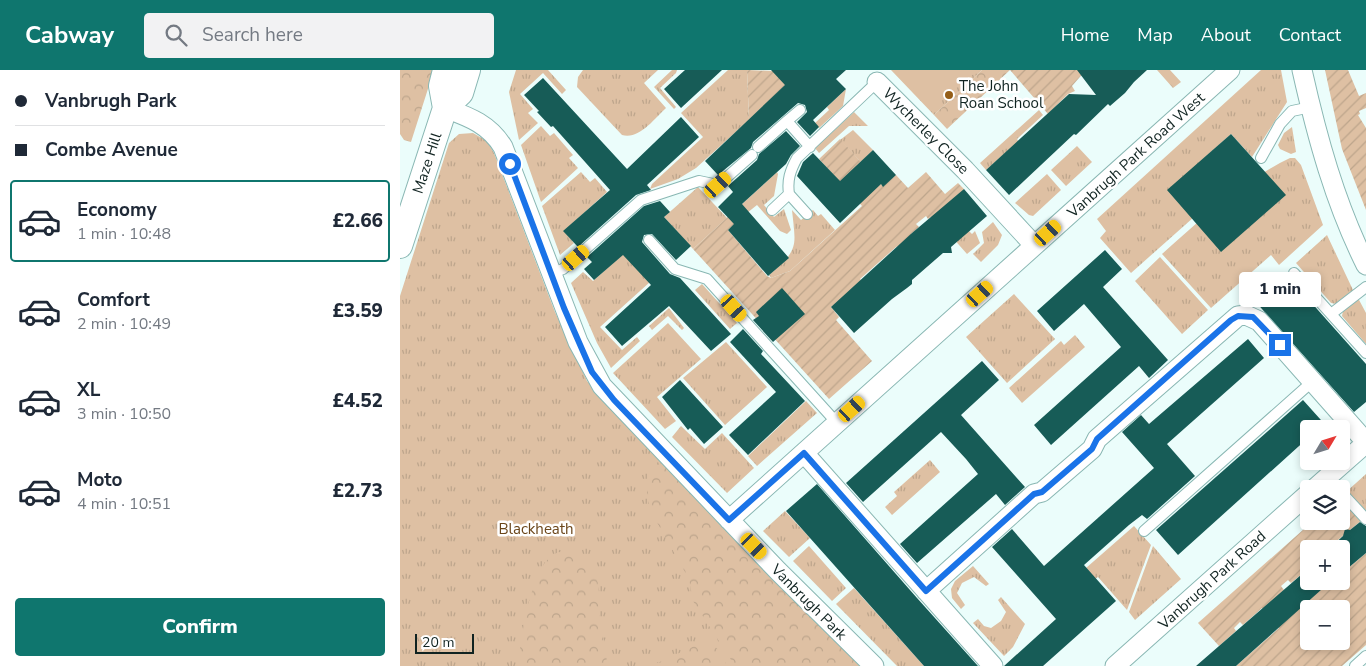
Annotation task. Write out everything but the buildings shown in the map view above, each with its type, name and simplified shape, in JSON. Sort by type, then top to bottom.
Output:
[{"type":"street","name":"Maze Hill","points":[[400,246],[445,108],[441,86],[445,70]]},
{"type":"street","name":"Maze Hill","points":[[445,108],[461,93],[468,70]]},
{"type":"street","name":"Vanbrugh Park Road West","points":[[729,520],[1230,70]]},
{"type":"street","points":[[1302,70],[1336,197],[1362,245],[1366,265]]},
{"type":"street","name":"Wycherley Close","points":[[877,82],[965,170],[1034,245]]},
{"type":"street","name":"Vanbrugh Park","points":[[445,108],[473,118],[496,135],[510,164],[550,274],[578,342],[602,386],[729,520],[874,666]]},
{"type":"street","points":[[926,591],[1034,494],[1042,492],[1050,486],[1092,449],[1097,439],[1238,316],[1246,315],[1259,321],[1366,443],[1332,480]]},
{"type":"street","points":[[804,453],[993,666]]},
{"type":"street","name":"Vanbrugh Park Road","points":[[1115,666],[1300,501]]},
{"type":"lane","name":"Maze Hill","points":[[445,108],[457,70]]},
{"type":"lane","name":"Wycherley Close","points":[[789,194],[787,183],[790,170],[797,158],[877,82]]},
{"type":"lane","points":[[1261,158],[1280,124],[1292,111],[1311,108]]},
{"type":"lane","points":[[550,274],[563,269],[640,200],[699,181],[718,185],[800,110]]},
{"type":"lane","points":[[787,121],[810,147]]},
{"type":"lane","points":[[772,210],[789,194],[807,214]]},
{"type":"lane","points":[[649,240],[675,269],[707,279],[837,423]]},
{"type":"lane","points":[[1294,272],[1366,353]]},
{"type":"lane","points":[[1331,314],[1366,287]]},
{"type":"lane","points":[[1144,531],[1312,381]]},
{"type":"lane","points":[[1350,502],[1366,519]]},
{"type":"lane","points":[[1354,666],[1366,656]]},
{"type":"green space","points":[[400,70],[434,70],[411,142],[404,140],[400,134]]},
{"type":"green space","points":[[516,70],[548,70],[566,90],[562,94],[543,73],[520,94],[533,109],[528,113],[538,123],[519,140],[509,92]]},
{"type":"green space","points":[[583,70],[658,70],[644,83],[666,108],[640,132],[628,136],[622,135],[577,87],[578,77]]},
{"type":"green space","points":[[672,70],[677,70],[660,88],[676,107],[674,109],[654,87]]},
{"type":"green space","points":[[728,70],[747,70],[749,120],[696,168],[678,179],[650,189],[652,184],[703,137],[681,113]]},
{"type":"green space","points":[[747,70],[799,72],[749,120]]},
{"type":"green space","points":[[891,70],[982,70],[934,115]]},
{"type":"green space","points":[[896,70],[957,70],[966,79],[933,109]]},
{"type":"green space","points":[[982,70],[1010,70],[947,129],[934,115]]},
{"type":"green space","points":[[1010,70],[1086,70],[1072,86],[1075,91],[1068,94],[1048,114]]},
{"type":"green space","points":[[1157,70],[1170,70],[1181,82],[1173,88]]},
{"type":"green space","points":[[1261,70],[1281,70],[1287,102],[1252,157],[1231,134],[1202,160],[1203,209],[1131,273],[1100,238],[1106,231],[1097,219]]},
{"type":"green space","points":[[1325,70],[1348,70],[1359,96],[1366,93],[1366,108],[1359,111],[1360,114],[1358,115],[1366,128],[1366,210],[1342,149]]},
{"type":"green space","points":[[846,89],[843,106],[819,128],[815,123],[829,110],[827,107]]},
{"type":"green space","points":[[1039,110],[1043,115],[1017,139],[1019,143],[986,170],[980,163]]},
{"type":"green space","points":[[854,112],[868,126],[849,126],[819,153],[815,148]]},
{"type":"green space","points":[[541,126],[550,136],[554,133],[573,155],[569,158],[578,168],[541,202],[521,145]]},
{"type":"green space","points":[[1292,127],[1296,152],[1291,154],[1280,149],[1278,145],[1284,133]]},
{"type":"green space","points":[[853,130],[873,150],[861,162],[840,140]]},
{"type":"green space","name":"Blackheath","points":[[473,133],[487,141],[494,153],[555,312],[587,381],[635,435],[781,587],[862,666],[400,666],[400,296],[449,143],[459,134]]},
{"type":"green space","points":[[840,139],[883,186],[896,175],[908,188],[926,172],[945,194],[958,183],[964,189],[939,227],[931,217],[928,219],[926,216],[916,224],[919,227],[911,234],[915,238],[896,247],[860,279],[864,283],[831,307],[839,317],[836,320],[872,361],[829,399],[693,249],[741,205],[747,213],[728,230],[767,276],[771,278],[790,271],[862,206],[819,159]]},
{"type":"green space","points":[[1077,146],[1092,162],[1066,186],[1051,170]]},
{"type":"green space","points":[[1290,158],[1295,158],[1301,165],[1323,225],[1279,265],[1271,255],[1211,308],[1162,254],[1207,214],[1239,189],[1272,167]]},
{"type":"green space","points":[[581,172],[590,182],[595,178],[607,192],[564,231],[574,243],[560,255],[542,206]]},
{"type":"green space","points":[[777,172],[774,196],[764,205],[774,217],[784,209],[791,230],[787,234],[780,231],[757,205],[747,213],[741,205]]},
{"type":"green space","points":[[1047,174],[1061,190],[1033,216],[1029,215],[1015,203]]},
{"type":"green space","points":[[698,187],[727,218],[693,249],[664,217]]},
{"type":"green space","points":[[792,210],[801,220],[813,210],[818,216],[821,214],[835,230],[790,271],[771,278],[769,275],[786,259],[793,247]]},
{"type":"green space","points":[[993,222],[1002,235],[998,245],[981,262],[973,254],[984,243],[982,232]]},
{"type":"green space","points":[[944,228],[969,231],[972,234],[975,231],[980,243],[967,254]]},
{"type":"green space","points":[[1327,235],[1353,290],[1336,304],[1331,303],[1296,263]]},
{"type":"green space","points":[[623,254],[650,282],[600,327],[622,350],[637,337],[640,341],[611,368],[597,343],[571,283],[583,272],[593,281]]},
{"type":"green space","points":[[1160,257],[1208,310],[1182,334],[1135,281]]},
{"type":"green space","points":[[702,284],[737,323],[730,329],[695,290]]},
{"type":"green space","points":[[1014,294],[1055,339],[1007,383],[966,337]]},
{"type":"green space","points":[[1358,298],[1366,313],[1366,344],[1342,316],[1343,311]]},
{"type":"green space","points":[[669,308],[684,328],[682,330],[668,316],[652,330],[649,326]]},
{"type":"green space","points":[[668,323],[701,359],[657,397],[676,421],[665,429],[613,373]]},
{"type":"green space","points":[[1075,335],[1085,347],[1022,403],[1009,388],[1061,341],[1064,345]]},
{"type":"green space","points":[[726,342],[767,387],[725,425],[683,378]]},
{"type":"green space","points":[[806,401],[817,413],[757,466],[748,456]]},
{"type":"green space","points":[[681,426],[705,449],[722,433],[754,468],[727,493],[672,437]]},
{"type":"green space","points":[[930,460],[940,472],[892,515],[885,507],[897,496],[894,492]]},
{"type":"green space","points":[[662,463],[781,587],[862,666],[735,666],[693,601],[689,579],[650,510],[647,492],[648,476],[653,467]]},
{"type":"green space","points":[[1366,474],[1366,514],[1350,496],[1350,488]]},
{"type":"green space","points":[[1350,507],[1362,520],[1350,530]]},
{"type":"green space","points":[[785,511],[810,538],[789,557],[763,531]]},
{"type":"green space","points":[[1134,526],[1151,545],[1127,610],[1098,577],[1095,579],[1086,568]]},
{"type":"green space","points":[[1303,530],[1350,530],[1338,540],[1300,540],[1300,576],[1291,583],[1288,580],[1281,586],[1284,590],[1266,606],[1282,624],[1300,605],[1300,650],[1350,650],[1350,600],[1305,600],[1314,590],[1350,590],[1350,566],[1366,553],[1366,645],[1342,666],[1236,666],[1279,628],[1262,608],[1243,625],[1240,622],[1234,628],[1236,631],[1219,646],[1198,623]]},
{"type":"green space","points":[[809,546],[846,588],[832,601],[793,561]]},
{"type":"green space","points":[[1153,546],[1181,579],[1135,620],[1129,612]]},
{"type":"green space","points":[[558,552],[574,555],[585,560],[597,578],[600,628],[606,645],[607,663],[610,666],[518,666],[529,600],[533,588],[544,564]]},
{"type":"green space","points":[[973,566],[989,584],[986,586],[974,577],[962,583],[957,593],[965,605],[961,609],[952,598],[951,589],[955,581]]},
{"type":"green space","points":[[854,588],[924,666],[897,666],[836,604]]},
{"type":"green space","points":[[1001,597],[1025,624],[1013,647],[1004,656],[973,623],[978,619],[984,626],[991,628],[1001,621],[1006,612],[998,600]]},
{"type":"green space","points":[[701,643],[715,646],[727,666],[651,666]]},
{"type":"place","name":"The John Roan School","points":[[949,95]]},
{"type":"route","points":[[510,164],[550,274],[592,372],[614,400],[729,520],[804,453],[926,591],[1034,494],[1042,492],[1092,449],[1097,439],[1231,320],[1238,316],[1246,315],[1253,317],[1259,321],[1280,345]]}]
